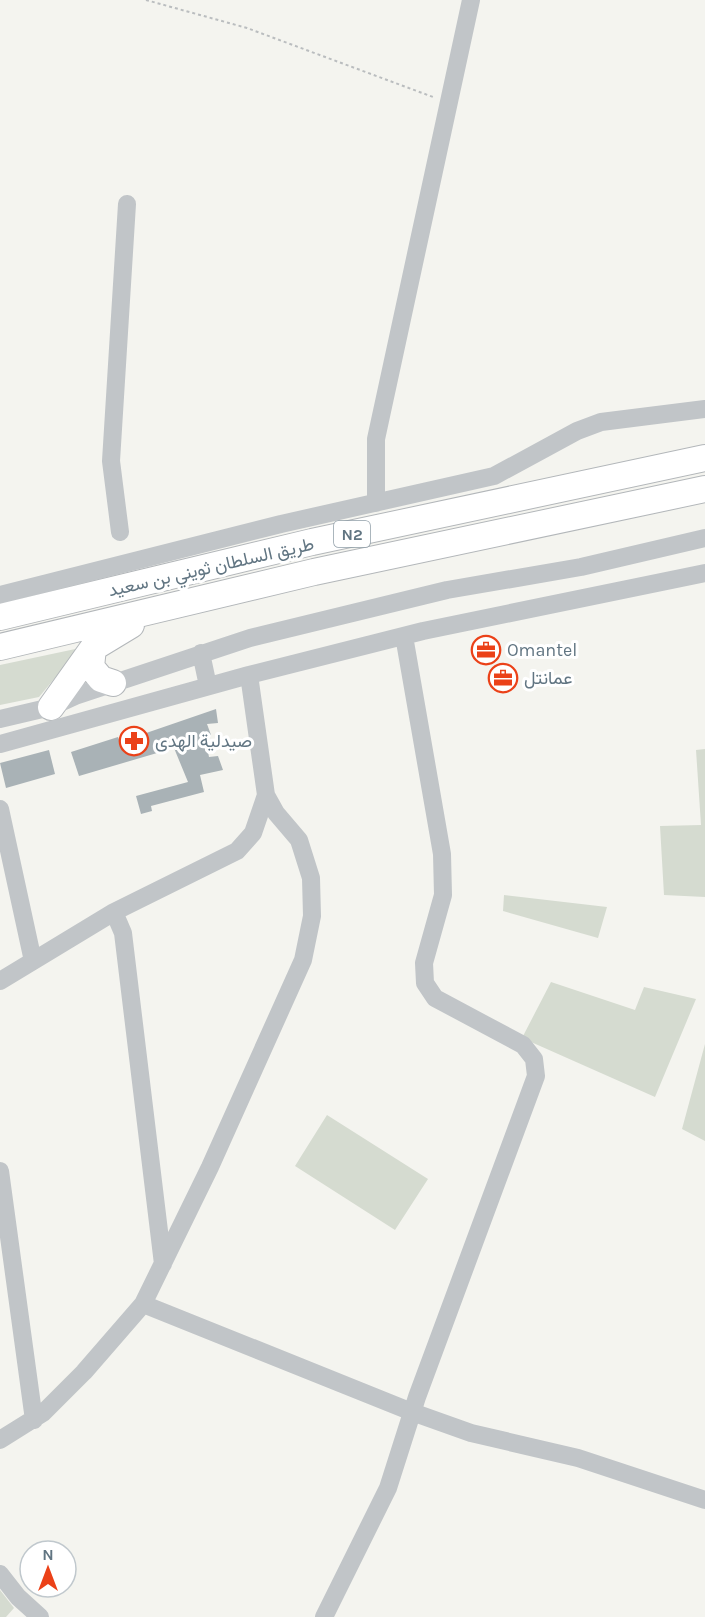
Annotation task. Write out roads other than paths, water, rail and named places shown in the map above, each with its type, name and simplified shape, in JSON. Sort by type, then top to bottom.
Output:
[{"type":"highway","name":"طريق السلطان ثويني بن سعيد","points":[[0,617],[312,542],[705,458]]},
{"type":"highway","name":"طريق السلطان ثويني بن سعيد","points":[[0,647],[314,572],[705,489]]},
{"type":"highway","points":[[51,707],[93,648],[150,613]]},
{"type":"highway","points":[[93,648],[91,667],[100,679],[112,683]]},
{"type":"street","points":[[376,503],[376,439],[471,0]]},
{"type":"street","points":[[120,532],[111,461],[127,204]]},
{"type":"street","points":[[0,595],[501,474],[577,431],[601,422],[705,409]]},
{"type":"street","points":[[0,719],[51,707],[112,683],[250,638],[447,590],[581,567],[705,538]]},
{"type":"street","points":[[0,744],[249,675],[404,636],[705,573]]},
{"type":"street","points":[[324,1617],[388,1488],[412,1412],[536,1076],[534,1059],[523,1045],[435,998],[424,983],[424,963],[443,895],[442,854],[404,636]]},
{"type":"street","points":[[201,653],[208,686]]},
{"type":"street","points":[[0,1440],[33,1420],[84,1372],[143,1304],[266,1046],[303,960],[312,916],[311,878],[303,849],[266,795],[249,675]]},
{"type":"street","points":[[0,981],[114,912],[237,851],[253,833],[266,795]]},
{"type":"street","points":[[0,809],[33,961]]},
{"type":"street","points":[[114,912],[123,933],[163,1264]]},
{"type":"street","points":[[0,1171],[33,1420]]},
{"type":"street","points":[[143,1304],[412,1412],[471,1433],[578,1458],[705,1500]]},
{"type":"street","points":[[0,1574],[18,1597],[40,1617]]},
{"type":"place","name":"Omantel","points":[[486,650]]},
{"type":"place","name":"عمانتل","points":[[503,678]]},
{"type":"place","name":"صيدلية الهدى","points":[[134,741]]}]
